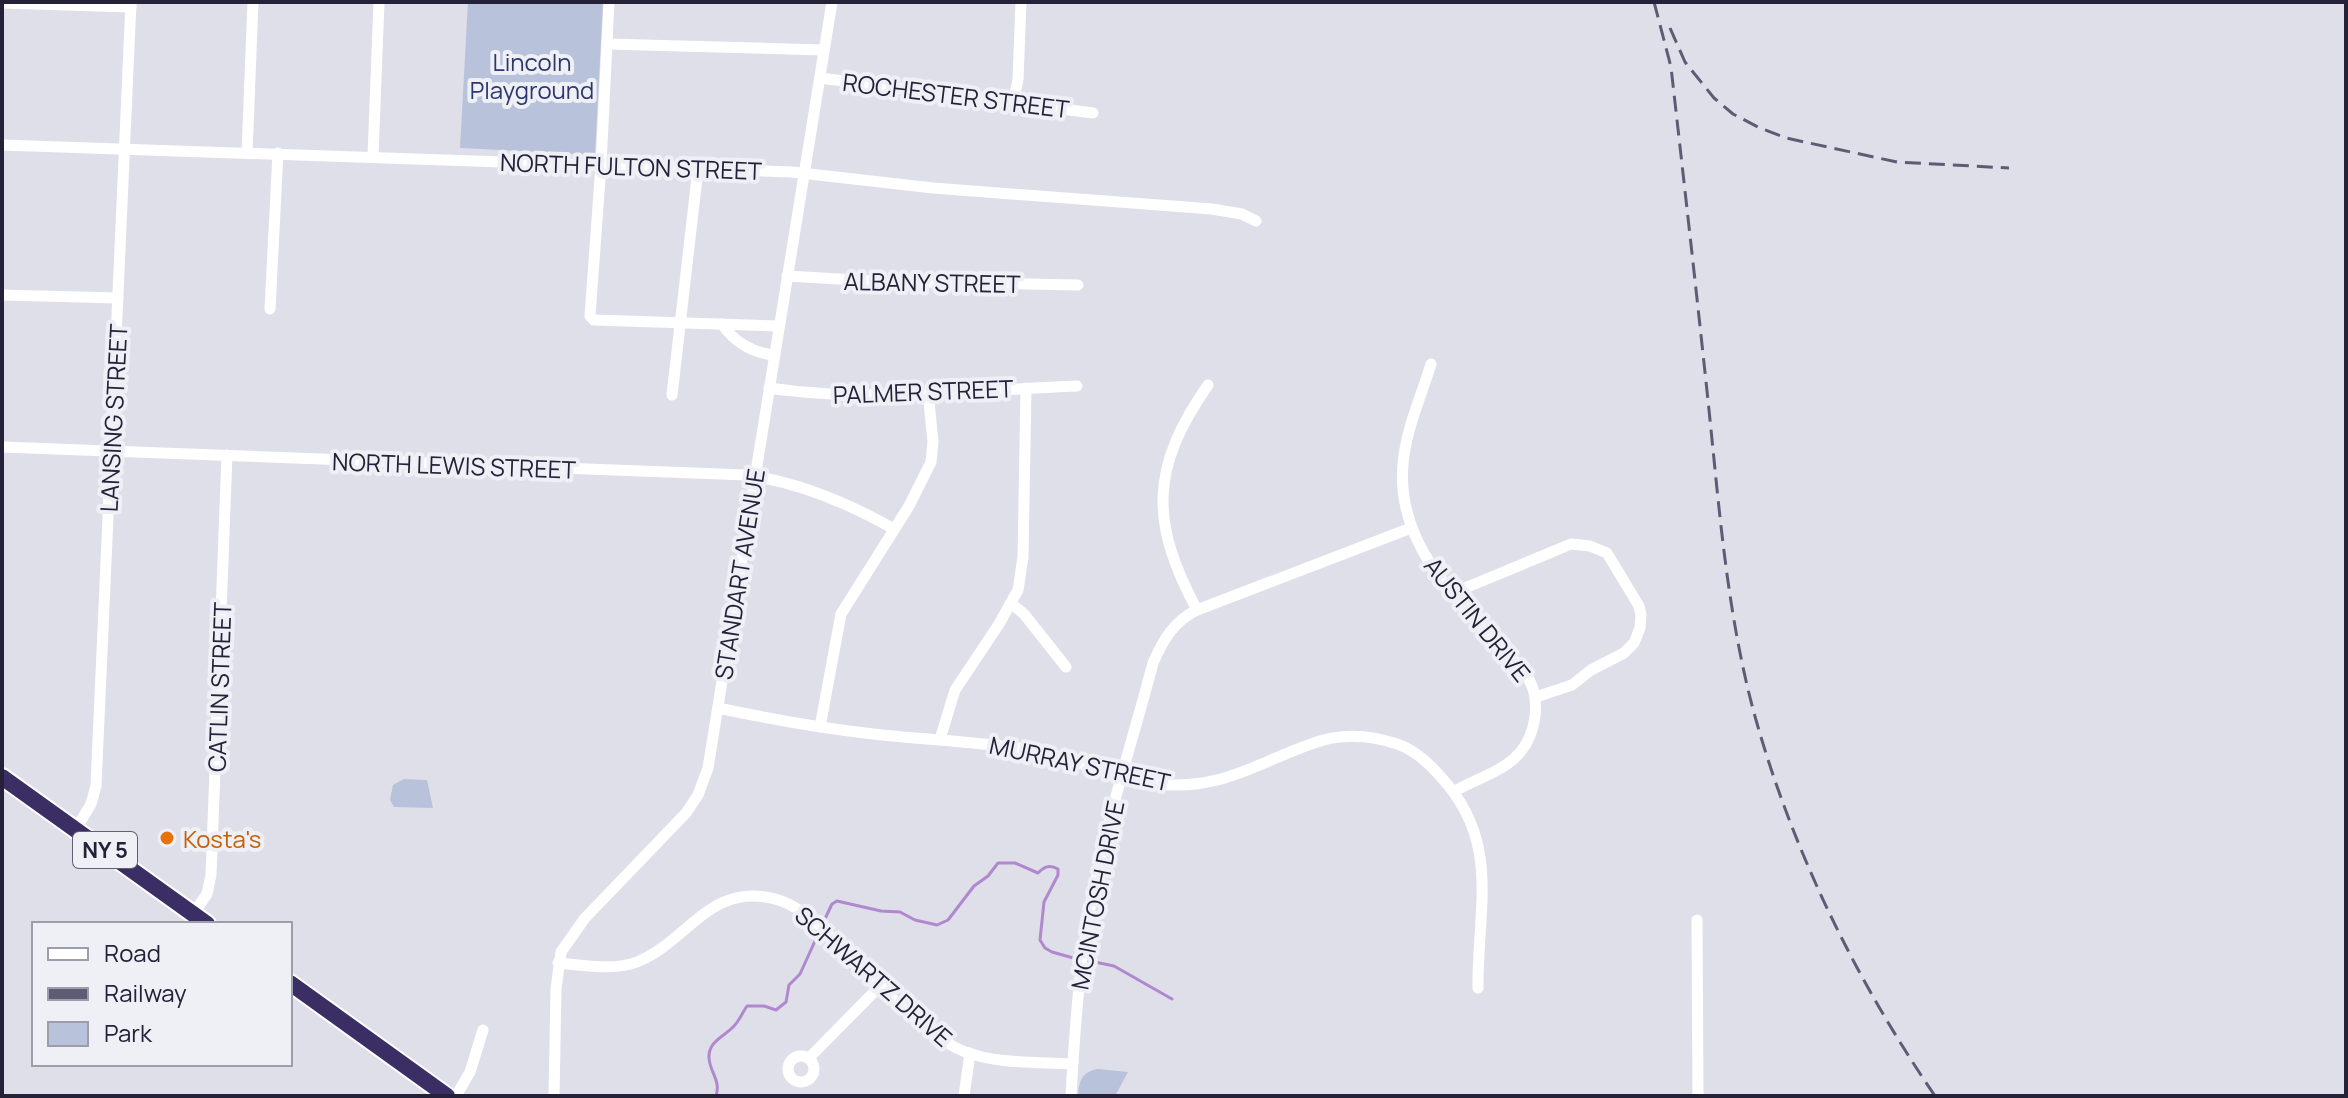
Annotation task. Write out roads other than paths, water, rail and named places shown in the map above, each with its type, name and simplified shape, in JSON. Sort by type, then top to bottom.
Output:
[{"type":"highway","name":"NY 5","points":[[2,777],[204,922]]},
{"type":"highway","points":[[292,984],[447,1096]]},
{"type":"street","points":[[247,153],[253,2]]},
{"type":"street","points":[[373,156],[379,2]]},
{"type":"street","points":[[609,2],[601,165],[589,302],[592,319],[779,326]]},
{"type":"street","name":"STANDART AVENUE","points":[[554,1096],[558,963],[565,944],[579,924],[692,805],[708,768],[832,2]]},
{"type":"street","points":[[1013,103],[1018,80],[1021,2]]},
{"type":"street","points":[[2,3],[131,5]]},
{"type":"street","name":"LANSING STREET","points":[[76,829],[91,804],[96,786],[131,5]]},
{"type":"street","points":[[607,44],[824,50]]},
{"type":"street","name":"ROCHESTER STREET","points":[[820,78],[1093,113]]},
{"type":"street","name":"NORTH FULTON STREET","points":[[2,145],[805,173],[933,188],[1212,209],[1242,214],[1256,221]]},
{"type":"street","points":[[270,309],[278,153]]},
{"type":"street","points":[[672,395],[698,169]]},
{"type":"street","name":"ALBANY STREET","points":[[787,276],[1078,285]]},
{"type":"street","points":[[2,295],[118,298]]},
{"type":"street","points":[[722,324],[733,337],[754,352],[774,355]]},
{"type":"street","name":"AUSTIN DRIVE","points":[[1431,364],[1411,422],[1403,464],[1411,528],[1426,558],[1453,593],[1522,669],[1536,697],[1529,739],[1516,759],[1455,791]]},
{"type":"street","points":[[1197,610],[1168,547],[1162,512],[1163,489],[1175,442],[1193,406],[1208,385]]},
{"type":"street","name":"PALMER STREET","points":[[769,388],[826,395],[1077,386]]},
{"type":"street","points":[[940,739],[955,690],[1018,590],[1023,557],[1026,388]]},
{"type":"street","points":[[820,727],[841,614],[931,462],[933,442],[928,392]]},
{"type":"street","name":"NORTH LEWIS STREET","points":[[2,447],[756,476],[825,496],[894,529]]},
{"type":"street","name":"CATLIN STREET","points":[[193,914],[207,894],[211,875],[227,455]]},
{"type":"street","name":"MCINTOSH DRIVE","points":[[1071,1096],[1071,1064],[1085,938],[1095,883],[1121,775],[1161,643],[1176,624],[1197,610],[1411,528]]},
{"type":"street","points":[[1453,593],[1571,544],[1590,546],[1607,553],[1641,611],[1640,628],[1634,643],[1624,653],[1591,670],[1572,685],[1536,697]]},
{"type":"street","points":[[1012,604],[1024,614],[1066,667]]},
{"type":"street","name":"MURRAY STREET","points":[[718,708],[875,735],[940,739],[1032,751],[1158,784],[1210,782],[1252,770],[1316,742],[1354,736],[1388,741],[1412,750],[1431,766],[1455,791],[1471,821],[1483,893],[1478,988]]},
{"type":"street","name":"SCHWARTZ DRIVE","points":[[558,963],[605,966],[633,963],[664,945],[714,906],[742,896],[762,896],[783,901],[808,917],[935,1034],[950,1044],[991,1058],[1071,1064]]},
{"type":"street","points":[[1697,920],[1698,1096]]},
{"type":"street","points":[[809,1058],[881,985]]},
{"type":"street","points":[[456,1096],[470,1072],[483,1030]]},
{"type":"street","name":"SCHWARTZ DRIVE","points":[[964,1096],[970,1053]]},
{"type":"waterway","points":[[823,923],[832,904],[837,901],[900,912],[915,920],[937,925],[948,920],[974,886],[988,876],[998,863],[1015,863],[1038,873],[1052,867],[1058,869],[1058,875],[1044,902],[1040,940],[1052,952],[1077,959]]},
{"type":"waterway","points":[[716,1096],[717,1085],[709,1058],[711,1048],[734,1026],[747,1006],[776,1010],[786,1002],[789,985],[800,974],[820,930]]},
{"type":"waterway","points":[[1085,960],[1114,966],[1172,999]]},
{"type":"railway","points":[[1654,2],[1671,67],[1732,609],[1758,727],[1791,824],[1832,918],[1880,1009],[1935,1096]]},
{"type":"railway","points":[[1670,28],[1685,62],[1714,98],[1733,114],[1758,127],[1786,138],[1897,162],[2009,168]]},
{"type":"place","name":"Kosta's","points":[[167,838]]},
{"type":"park label","name":"Lincoln Playground","points":[[532,75]]}]
